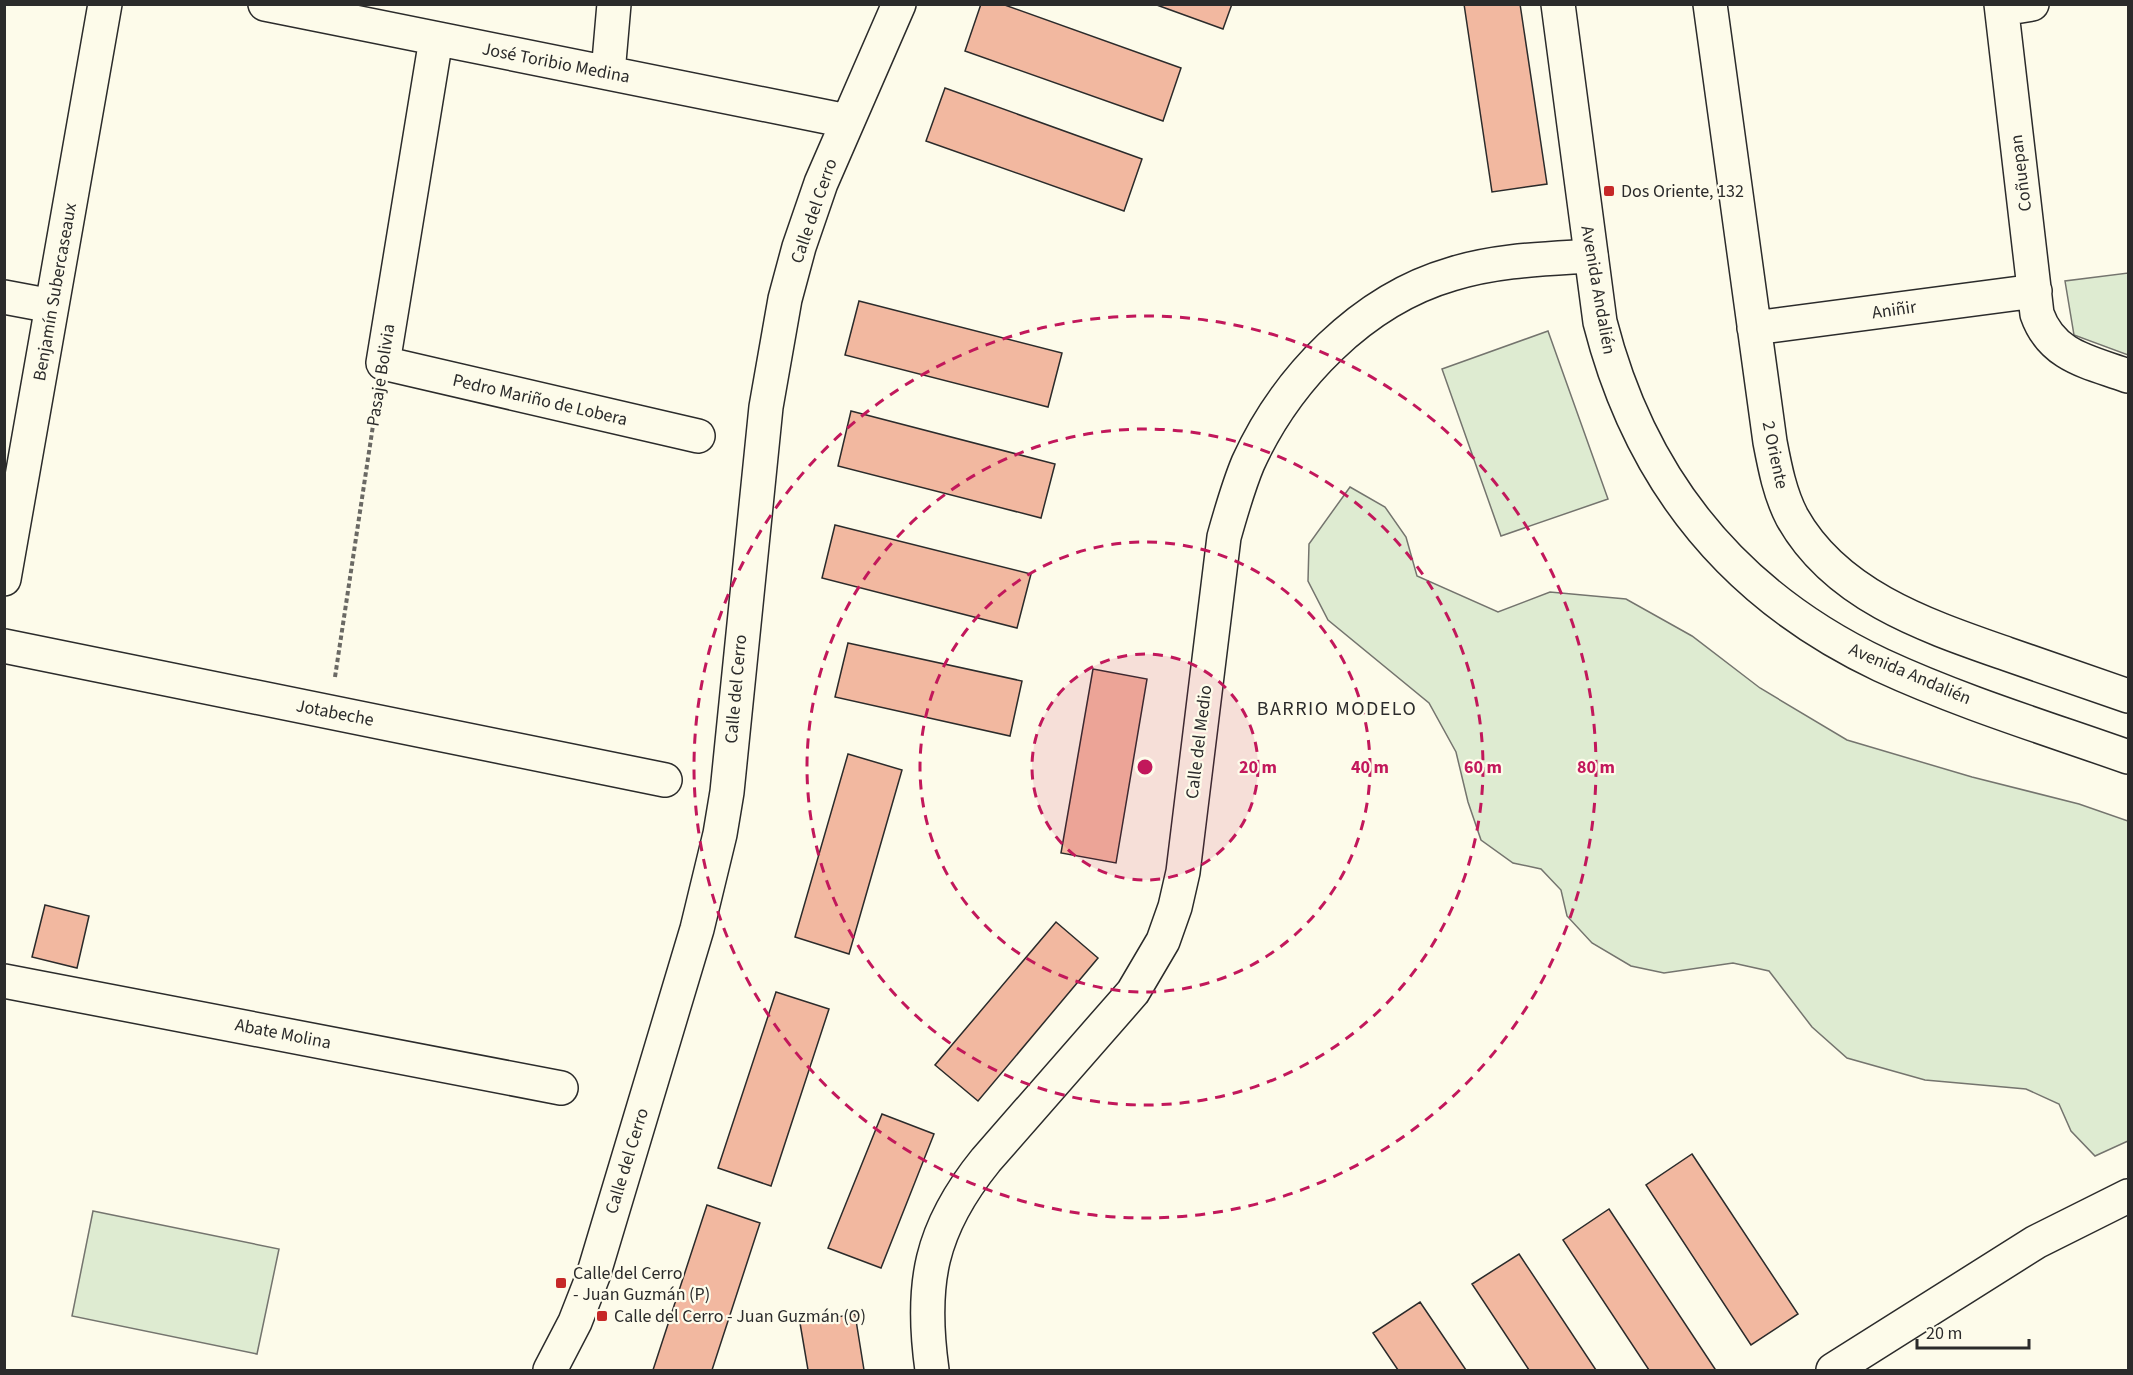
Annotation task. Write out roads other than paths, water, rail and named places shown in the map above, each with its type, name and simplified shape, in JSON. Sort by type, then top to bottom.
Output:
[{"type":"street","name":"Benjamín Subercaseaux","points":[[4,579],[105,4]]},
{"type":"street","name":"José Toribio Medina","points":[[264,4],[847,121]]},
{"type":"street","points":[[608,73],[615,4]]},
{"type":"street","name":"Calle del Cerro","points":[[550,1371],[593,1276],[711,877],[727,792],[753,508],[774,353],[799,246],[821,183],[899,4]]},
{"type":"street","name":"Avenida Andalién","points":[[1558,4],[1600,322],[1609,359],[1638,432],[1678,500],[1730,560],[1800,618],[1879,664],[1923,683],[2128,757]]},
{"type":"street","name":"2 Oriente","points":[[1710,4],[1770,442],[1779,484],[1792,516],[1821,557],[1864,592],[1900,612],[1961,638],[2128,696]]},
{"type":"street","name":"Coñuepan","points":[[2012,6],[2037,314],[2049,339],[2062,350],[2128,376]]},
{"type":"street","name":"Pasaje Bolivia","points":[[383,363],[436,39]]},
{"type":"street","name":"Calle del Medio","points":[[932,1371],[926,1306],[930,1273],[938,1239],[951,1211],[966,1185],[986,1160],[1133,992],[1163,941],[1175,907],[1183,872],[1224,537],[1248,463],[1266,429],[1289,395],[1338,341],[1385,304],[1417,287],[1450,274],[1489,264],[1591,256]]},
{"type":"street","name":"Aniñir","points":[[1754,328],[2035,291]]},
{"type":"street","points":[[4,297],[52,306]]},
{"type":"street","name":"Pedro Mariño de Lobera","points":[[383,363],[698,436]]},
{"type":"street","name":"Jotabeche","points":[[4,646],[665,780]]},
{"type":"street","name":"Abate Molina","points":[[4,981],[561,1088]]},
{"type":"street","points":[[1833,1371],[2036,1242],[2128,1196]]},
{"type":"place","name":"Dos Oriente, 132","points":[[1609,191]]},
{"type":"place","name":"Calle del Cerro - Juan Guzmán (P)","points":[[561,1283]]},
{"type":"place","name":"Calle del Cerro - Juan Guzmán (O)","points":[[602,1316]]},
{"type":"district","name":"BARRIO MODELO","points":[[1337,709]]}]
